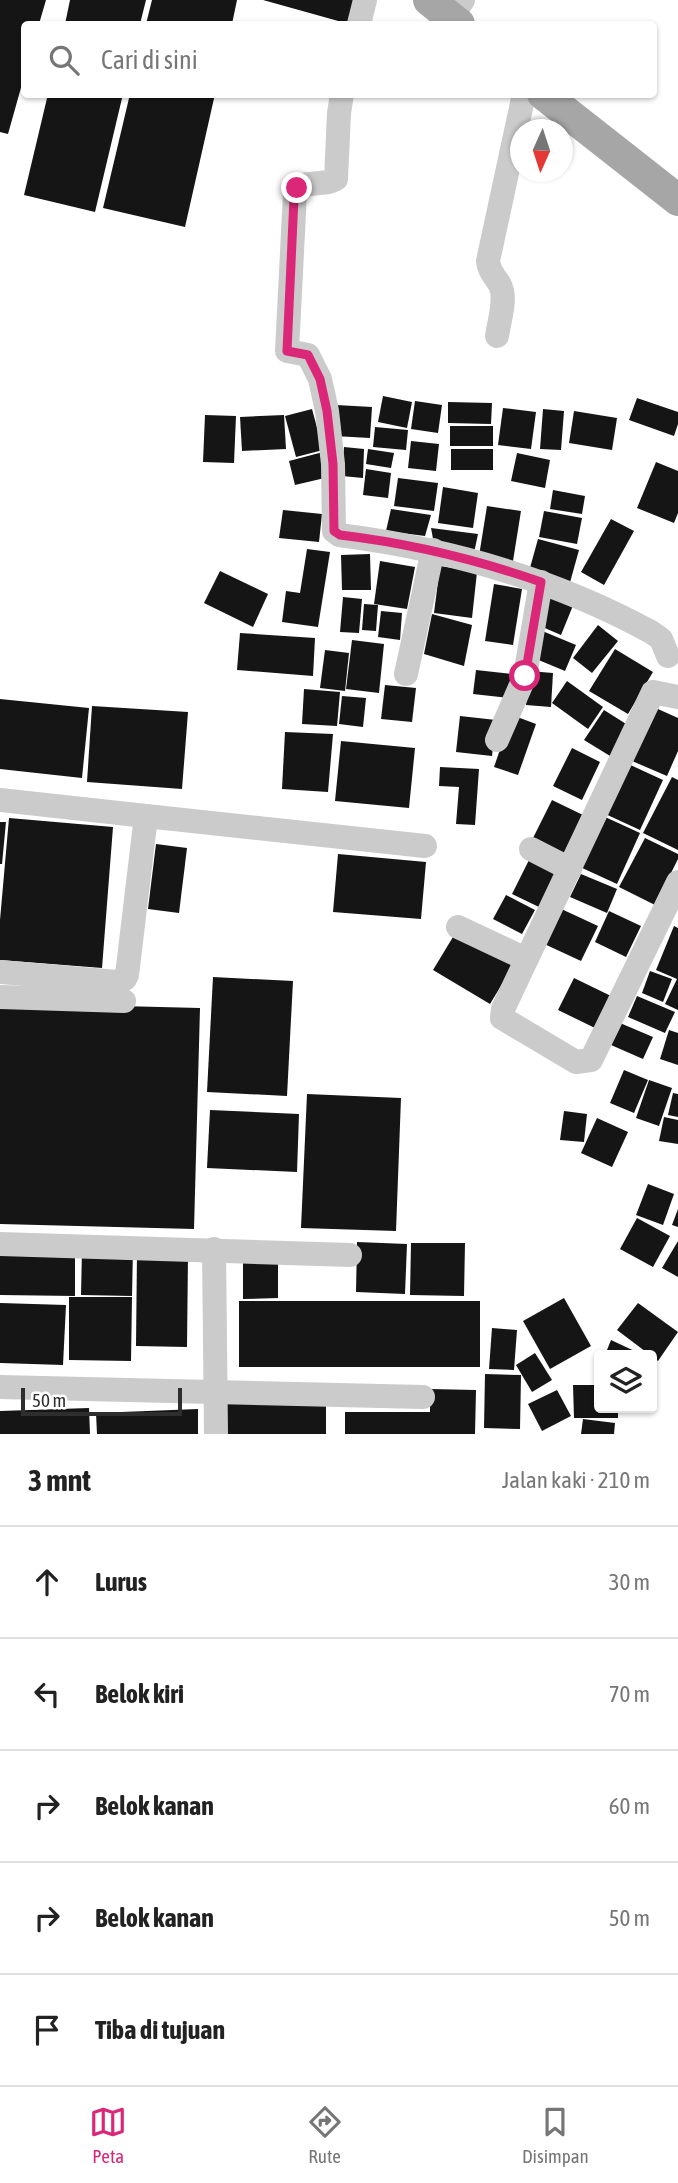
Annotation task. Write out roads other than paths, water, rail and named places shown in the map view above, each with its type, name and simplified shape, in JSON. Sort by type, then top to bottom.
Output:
[{"type":"main road","points":[[548,98],[678,200]]},
{"type":"street","points":[[360,21],[365,0]]},
{"type":"street","points":[[341,98],[336,178],[328,183],[301,185],[295,192],[287,351],[308,355],[320,379],[333,464],[333,529],[337,534],[470,559],[541,582],[592,602],[651,632],[673,648],[526,959],[503,1009],[502,1017],[576,1062],[591,1060],[678,883]]},
{"type":"street","points":[[497,336],[503,295],[500,285],[489,271],[488,261],[523,98]]},
{"type":"street","points":[[406,674],[433,550]]},
{"type":"street","points":[[496,740],[525,676],[541,582]]},
{"type":"street","points":[[653,692],[678,696]]},
{"type":"street","points":[[0,800],[425,846]]},
{"type":"street","points":[[0,972],[117,982],[125,979],[146,816]]},
{"type":"street","points":[[531,849],[570,869]]},
{"type":"street","points":[[458,927],[526,959]]},
{"type":"street","points":[[0,997],[124,1001]]},
{"type":"street","points":[[0,1244],[350,1255]]},
{"type":"street","points":[[214,1249],[216,1434]]},
{"type":"street","points":[[0,1388],[423,1397]]}]
